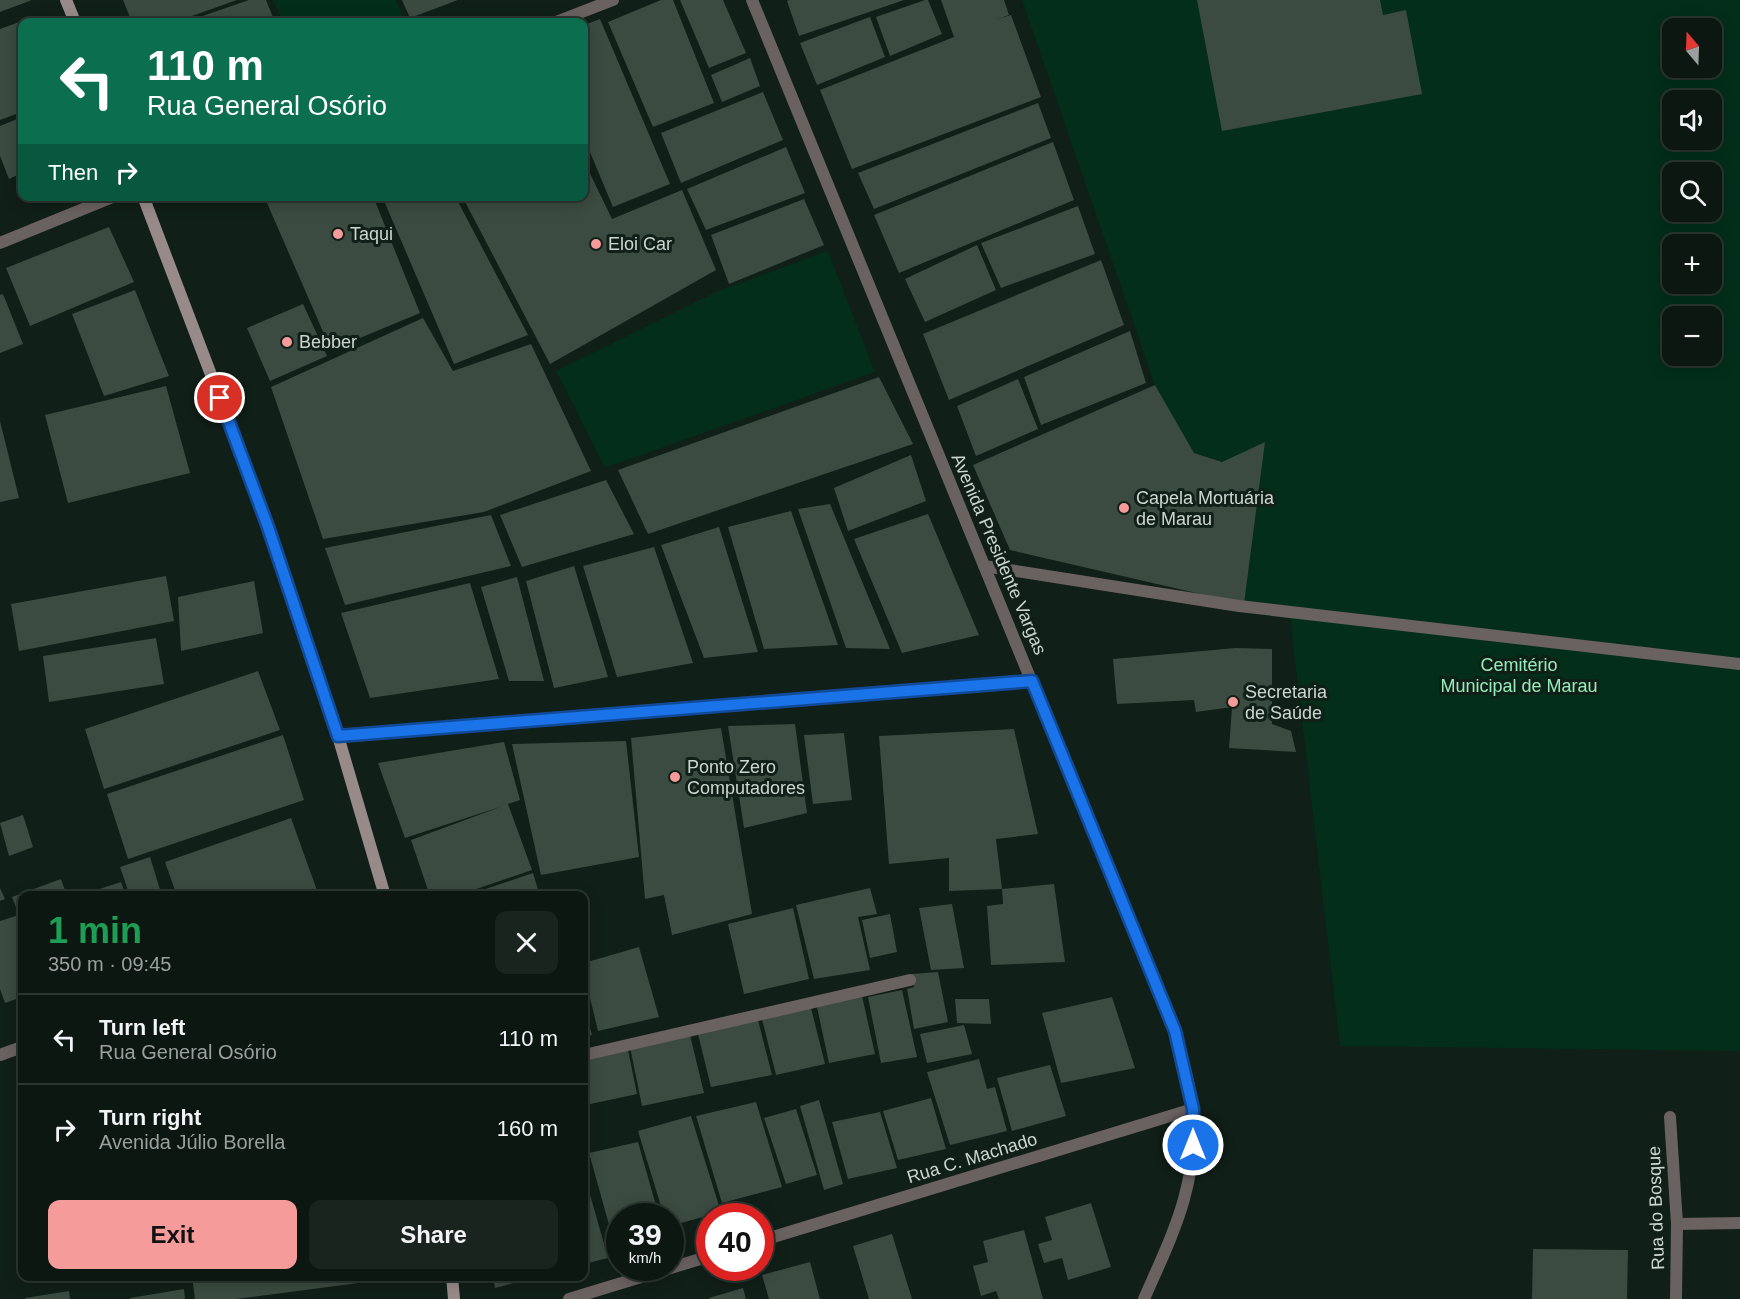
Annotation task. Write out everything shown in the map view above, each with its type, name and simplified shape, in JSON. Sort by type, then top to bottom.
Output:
[{"type":"main road","points":[[66,0],[73,18]]},
{"type":"main road","points":[[145,201],[265,516],[338,736],[384,891]]},
{"type":"main road","points":[[452,1281],[454,1299]]},
{"type":"street","points":[[566,18],[613,0]]},
{"type":"street","name":"Avenida Presidente Vargas","points":[[752,0],[1175,1031],[1193,1109],[1193,1163],[1182,1212],[1144,1299]]},
{"type":"street","points":[[0,243],[103,201]]},
{"type":"street","points":[[984,566],[1239,606],[1740,664]]},
{"type":"street","points":[[338,736],[1032,681]]},
{"type":"street","points":[[588,1054],[910,981]]},
{"type":"street","points":[[0,1055],[18,1048]]},
{"type":"street","name":"Rua C. Machado","points":[[774,1237],[1193,1109]]},
{"type":"street","name":"Rua do Bosque","points":[[1670,1117],[1677,1224],[1676,1299]]},
{"type":"street","points":[[1677,1224],[1740,1223]]},
{"type":"street","points":[[568,1299],[696,1260]]},
{"type":"green space","points":[[273,0],[396,0],[404,18],[281,18]]},
{"type":"green space","name":"Cemitério Municipal de Marau","points":[[1022,0],[1740,0],[1740,1051],[1340,1046],[1289,609],[1244,604],[1265,442],[1222,462],[1194,453],[1155,385]]},
{"type":"green space","points":[[828,251],[875,372],[605,468],[556,371],[718,291]]},
{"type":"building","points":[[0,0],[32,0],[0,12]]},
{"type":"building","points":[[123,0],[237,0],[186,18],[130,18]]},
{"type":"building","points":[[249,0],[266,0],[273,18],[197,18]]},
{"type":"building","points":[[402,0],[458,0],[410,18]]},
{"type":"building","points":[[661,0],[673,0],[714,103],[653,127],[608,22]]},
{"type":"building","points":[[680,0],[723,0],[746,53],[709,68]]},
{"type":"building","points":[[904,0],[799,36],[787,1]]},
{"type":"building","points":[[928,0],[942,34],[890,56],[876,17]]},
{"type":"building","points":[[941,0],[1004,0],[1009,15],[995,20],[1011,15],[1041,97],[852,169],[820,90],[954,37]]},
{"type":"building","points":[[1197,0],[1380,0],[1383,15],[1406,10],[1422,94],[1222,131]]},
{"type":"building","points":[[870,17],[885,57],[817,85],[800,43]]},
{"type":"building","points":[[600,19],[670,184],[613,207],[588,148],[588,24]]},
{"type":"building","points":[[18,22],[18,113],[0,120],[0,29]]},
{"type":"building","points":[[750,58],[760,86],[722,102],[711,75]]},
{"type":"building","points":[[763,92],[783,140],[681,183],[661,133]]},
{"type":"building","points":[[1038,103],[1051,138],[874,209],[858,173]]},
{"type":"building","points":[[18,119],[18,175],[9,179],[0,156],[0,126]]},
{"type":"building","points":[[1053,142],[1074,200],[899,273],[874,215]]},
{"type":"building","points":[[786,147],[805,193],[706,230],[687,189]]},
{"type":"building","name":"Eloi Car","points":[[588,169],[612,219],[682,190],[716,270],[550,364],[465,201],[588,201]]},
{"type":"building","points":[[804,199],[824,245],[729,284],[711,235]]},
{"type":"building","points":[[266,201],[375,201],[420,313],[331,350]]},
{"type":"building","points":[[384,201],[458,201],[528,335],[454,364]]},
{"type":"building","points":[[1078,206],[1095,254],[1001,288],[981,243]]},
{"type":"building","points":[[109,227],[134,282],[30,326],[6,268]]},
{"type":"building","points":[[977,245],[996,290],[925,322],[905,279]]},
{"type":"building","points":[[1101,260],[1124,325],[949,400],[923,334]]},
{"type":"building","points":[[135,290],[169,376],[104,396],[72,314]]},
{"type":"building","points":[[3,294],[23,344],[0,353],[0,295]]},
{"type":"building","name":"Bebber","points":[[303,304],[327,356],[270,381],[247,328]]},
{"type":"building","points":[[423,318],[453,371],[531,344],[591,471],[484,512],[323,539],[271,387]]},
{"type":"building","points":[[1130,331],[1146,383],[1041,425],[1024,377]]},
{"type":"building","points":[[879,377],[913,444],[648,534],[618,470]]},
{"type":"building","points":[[1018,379],[1038,429],[976,456],[957,406]]},
{"type":"building","name":"Capela Mortuária de Marau","points":[[1155,385],[1194,453],[1222,462],[1265,442],[1244,604],[1010,550],[973,465]]},
{"type":"building","points":[[166,386],[190,473],[68,503],[45,415]]},
{"type":"building","points":[[0,421],[19,498],[0,502]]},
{"type":"building","points":[[911,455],[926,501],[848,531],[834,488]]},
{"type":"building","points":[[606,480],[634,534],[522,567],[500,515]]},
{"type":"building","points":[[830,504],[890,649],[846,648],[798,509]]},
{"type":"building","points":[[791,511],[838,645],[764,649],[728,527]]},
{"type":"building","points":[[928,514],[979,635],[902,653],[854,539]]},
{"type":"building","points":[[491,515],[511,566],[345,605],[325,548]]},
{"type":"building","points":[[719,527],[758,652],[704,658],[661,545]]},
{"type":"building","points":[[654,547],[693,663],[617,677],[583,566]]},
{"type":"building","points":[[574,566],[608,677],[554,688],[526,581]]},
{"type":"building","points":[[166,576],[174,621],[19,651],[11,604]]},
{"type":"building","points":[[517,577],[544,681],[509,681],[481,587]]},
{"type":"building","points":[[254,581],[263,633],[181,651],[178,597]]},
{"type":"building","points":[[470,583],[499,679],[370,698],[341,613]]},
{"type":"building","points":[[156,638],[164,684],[49,702],[43,656]]},
{"type":"building","name":"Secretaria de Saúde","points":[[1236,648],[1272,649],[1272,724],[1291,731],[1296,752],[1229,748],[1232,707],[1196,712],[1194,700],[1117,704],[1113,659]]},
{"type":"building","points":[[258,671],[280,730],[104,789],[85,729]]},
{"type":"building","points":[[795,724],[807,813],[744,828],[728,726]]},
{"type":"building","points":[[721,728],[752,914],[672,935],[664,895],[645,899],[631,738]]},
{"type":"building","points":[[1014,729],[1038,834],[996,839],[1002,889],[949,891],[949,858],[889,864],[879,736]]},
{"type":"building","points":[[844,733],[852,800],[813,804],[804,735]]},
{"type":"building","points":[[283,735],[304,800],[128,859],[107,794]]},
{"type":"building","points":[[626,741],[639,857],[541,875],[512,744]]},
{"type":"building","points":[[504,742],[520,800],[508,804],[532,870],[471,891],[428,891],[411,840],[503,806],[405,838],[378,763]]},
{"type":"building","points":[[23,815],[33,847],[9,856],[0,823]]},
{"type":"building","points":[[291,818],[317,891],[175,891],[165,862]]},
{"type":"building","points":[[150,857],[160,891],[128,891],[120,867]]},
{"type":"building","points":[[533,873],[538,891],[480,891]]},
{"type":"building","points":[[61,879],[65,891],[28,891]]},
{"type":"building","points":[[121,882],[124,891],[93,891]]},
{"type":"building","points":[[1054,884],[1065,962],[991,965],[987,906],[1003,904],[1002,889]]},
{"type":"building","points":[[0,888],[5,899],[0,901]]},
{"type":"building","points":[[870,888],[877,914],[858,917],[870,970],[814,979],[796,905]]},
{"type":"building","points":[[18,895],[18,912],[12,897]]},
{"type":"building","points":[[952,904],[964,968],[931,970],[919,908]]},
{"type":"building","points":[[793,908],[809,979],[744,994],[728,924]]},
{"type":"building","points":[[890,914],[897,952],[870,958],[862,920]]},
{"type":"building","points":[[18,915],[18,998],[5,1003],[0,989],[0,921]]},
{"type":"building","points":[[639,947],[659,1017],[598,1031],[588,990],[588,962]]},
{"type":"building","points":[[938,972],[948,1022],[914,1029],[907,989],[914,987],[912,974]]},
{"type":"building","points":[[902,990],[917,1057],[881,1063],[868,997]]},
{"type":"building","points":[[862,996],[875,1054],[829,1063],[817,1007]]},
{"type":"building","points":[[1112,997],[1135,1068],[1061,1083],[1042,1013]]},
{"type":"building","points":[[955,999],[989,999],[991,1024],[957,1023]]},
{"type":"building","points":[[811,1008],[825,1064],[776,1075],[762,1019]]},
{"type":"building","points":[[758,1020],[772,1075],[711,1087],[698,1034]]},
{"type":"building","points":[[588,1022],[592,1035],[588,1036]]},
{"type":"building","points":[[964,1025],[972,1054],[927,1063],[920,1034]]},
{"type":"building","points":[[690,1035],[704,1093],[642,1106],[630,1047]]},
{"type":"building","points":[[628,1050],[637,1094],[588,1105],[588,1060]]},
{"type":"building","points":[[979,1059],[987,1089],[995,1087],[1007,1131],[950,1145],[927,1072]]},
{"type":"building","points":[[1050,1065],[1066,1116],[1012,1131],[997,1078]]},
{"type":"building","points":[[931,1098],[946,1149],[898,1160],[883,1111]]},
{"type":"building","points":[[819,1100],[843,1184],[824,1190],[800,1106]]},
{"type":"building","points":[[756,1102],[782,1187],[722,1203],[696,1116]]},
{"type":"building","points":[[796,1109],[817,1175],[786,1184],[764,1118]]},
{"type":"building","points":[[880,1112],[897,1168],[848,1179],[832,1122]]},
{"type":"building","points":[[691,1116],[718,1203],[696,1203],[696,1219],[684,1222],[684,1203],[660,1203],[638,1131]]},
{"type":"building","points":[[638,1142],[655,1203],[606,1203],[606,1214],[589,1153]]},
{"type":"building","points":[[589,1191],[606,1251],[606,1258],[588,1263]]},
{"type":"building","points":[[1091,1203],[1111,1267],[1068,1280],[1062,1258],[1044,1263],[1038,1244],[1052,1240],[1045,1217]]},
{"type":"building","points":[[1024,1230],[1043,1299],[999,1299],[996,1291],[981,1296],[973,1266],[988,1262],[983,1241]]},
{"type":"building","points":[[892,1234],[912,1299],[869,1299],[853,1246]]},
{"type":"building","points":[[1533,1249],[1628,1250],[1627,1299],[1532,1299]]},
{"type":"building","points":[[810,1262],[820,1299],[769,1299],[764,1281],[774,1281],[774,1272]]},
{"type":"building","points":[[193,1281],[373,1281],[236,1299],[195,1299]]},
{"type":"building","points":[[494,1281],[520,1281],[495,1288]]},
{"type":"building","points":[[743,1288],[746,1299],[709,1299],[709,1298]]},
{"type":"building","points":[[184,1289],[185,1299],[130,1299],[130,1298]]},
{"type":"building","points":[[69,1291],[70,1299],[25,1298]]},
{"type":"place","name":"Taqui","points":[[338,234]]},
{"type":"place","name":"Eloi Car","points":[[596,244]]},
{"type":"place","name":"Bebber","points":[[287,342]]},
{"type":"place","name":"Capela Mortuária de Marau","points":[[1124,508]]},
{"type":"place","name":"Secretaria de Saúde","points":[[1233,702]]},
{"type":"place","name":"Ponto Zero Computadores","points":[[675,777]]},
{"type":"route","points":[[220,398],[268,527],[338,736],[1032,681],[1175,1031],[1193,1109],[1193,1145]]}]
